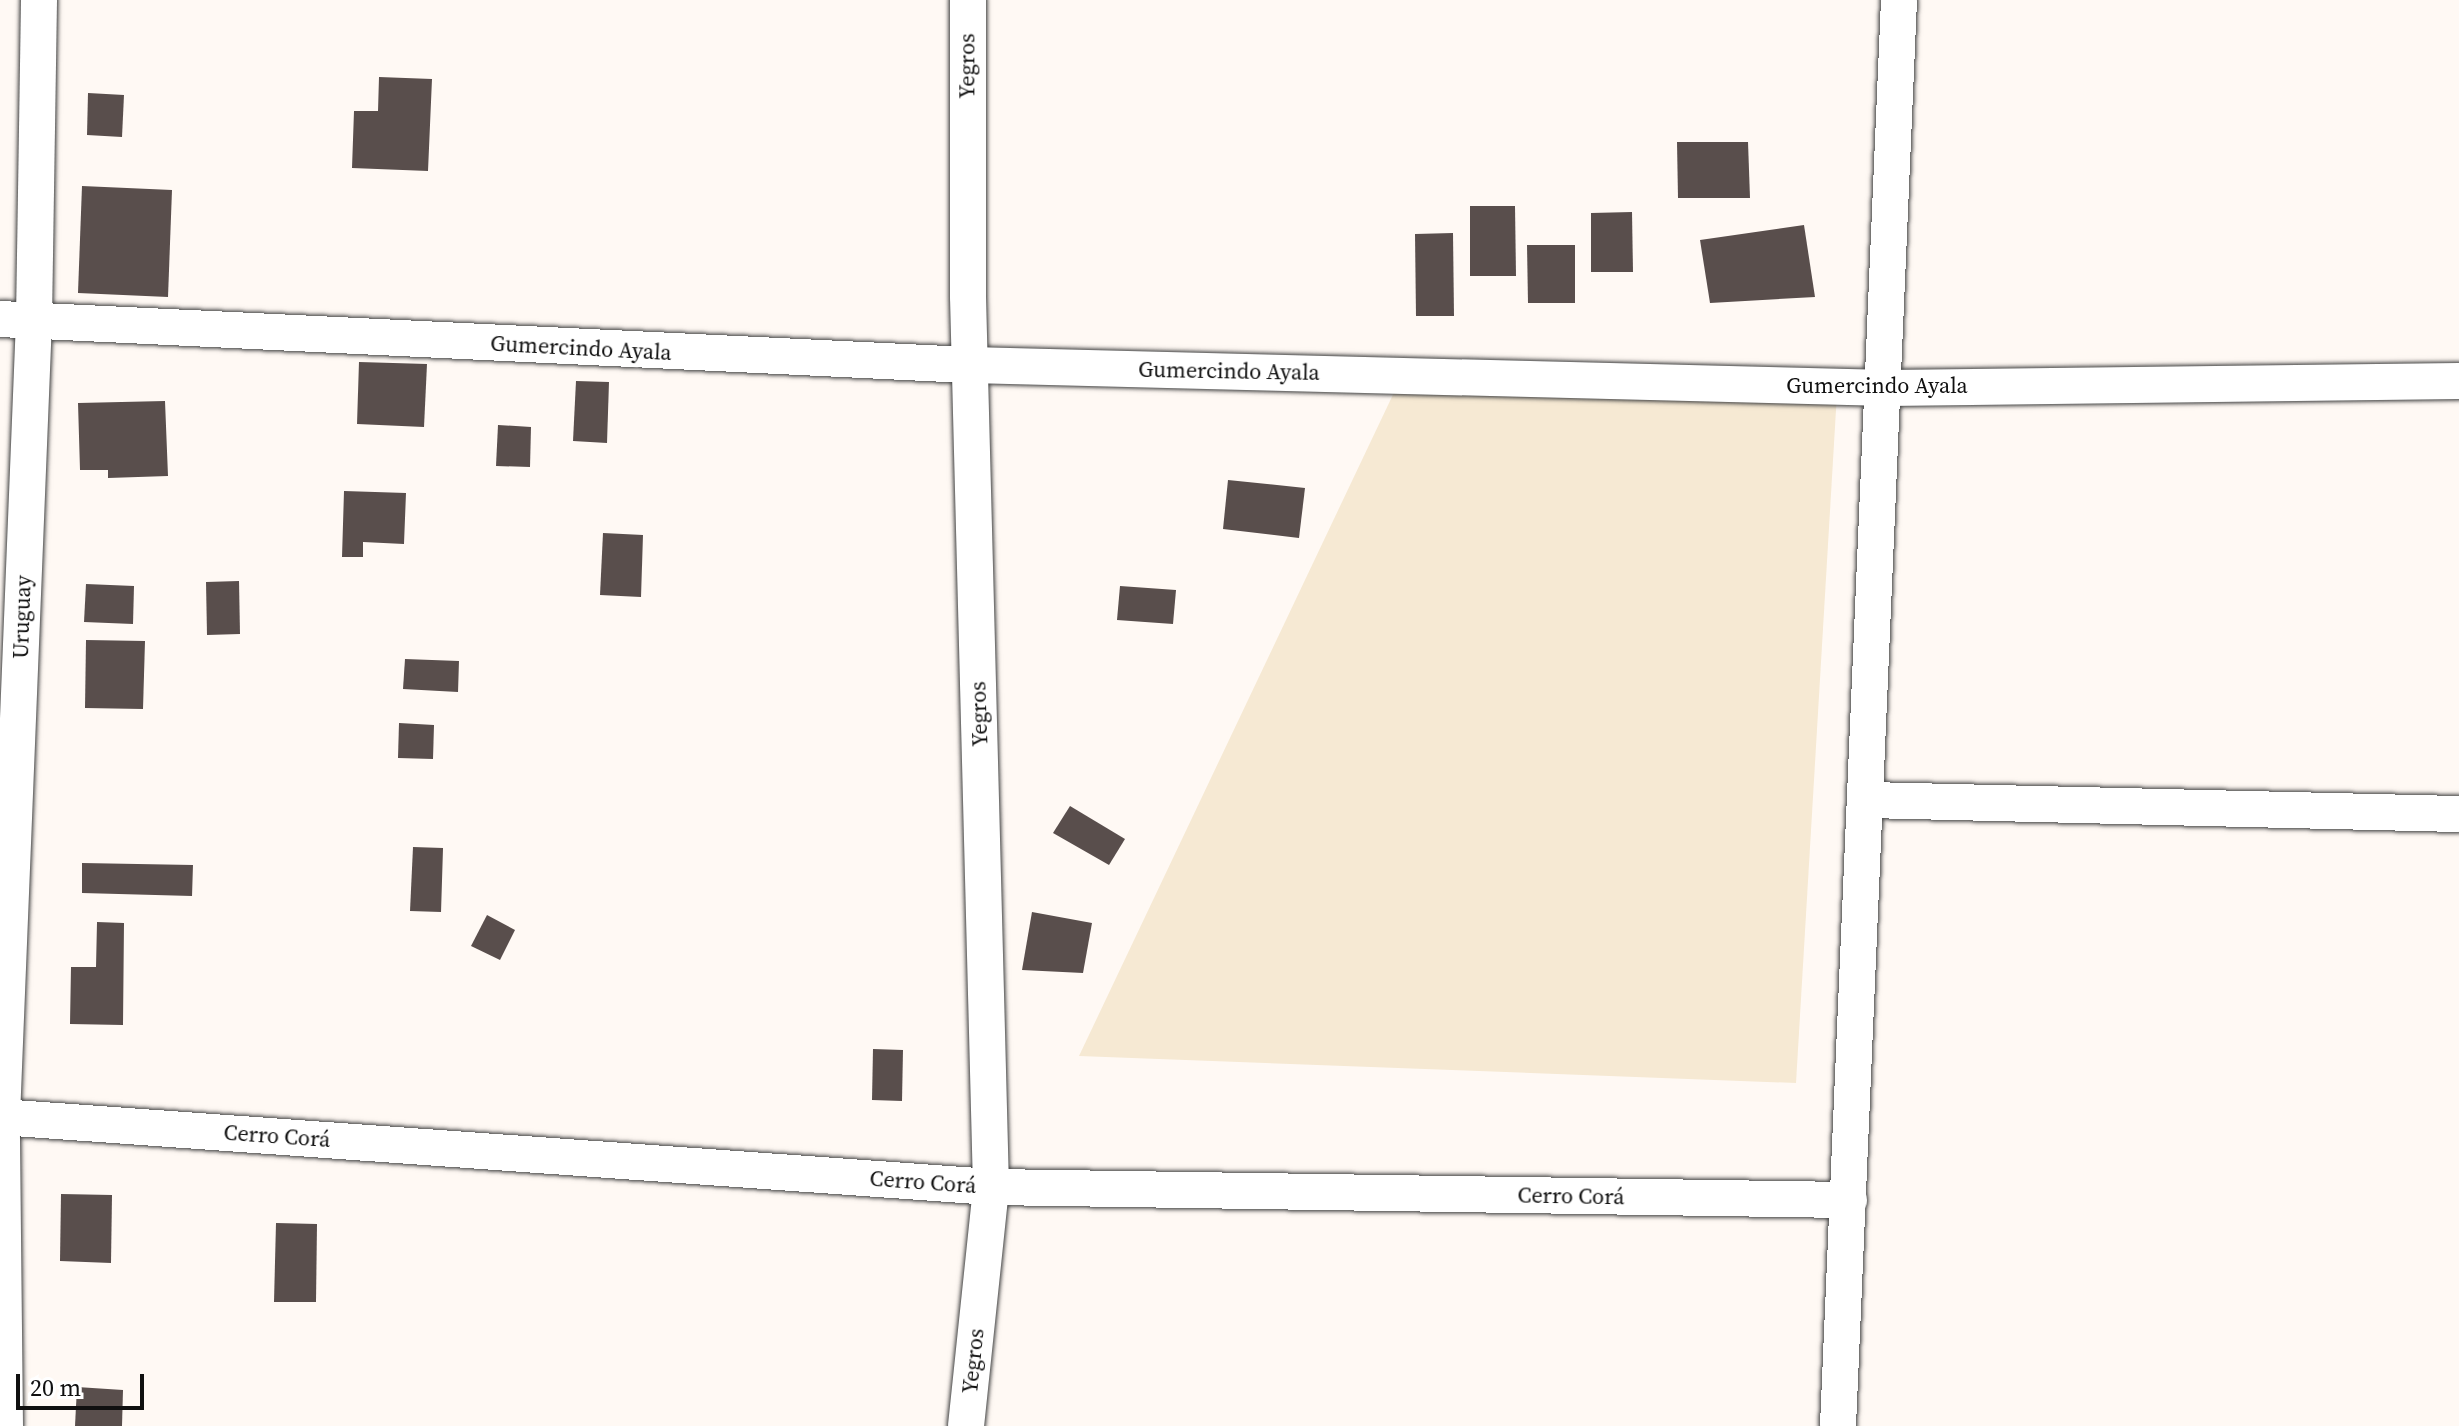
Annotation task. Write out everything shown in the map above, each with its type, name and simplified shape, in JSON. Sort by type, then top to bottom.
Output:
[{"type":"street","name":"Uruguay","points":[[5,1426],[1,1117],[17,319],[39,0]]},
{"type":"street","name":"Yegros","points":[[966,1426],[991,1187],[970,365],[968,0]]},
{"type":"street","points":[[1838,1426],[1888,388],[1899,0]]},
{"type":"street","name":"Gumercindo Ayala","points":[[17,319],[970,365],[1888,388],[2459,381]]},
{"type":"street","points":[[1868,800],[2459,814]]},
{"type":"street","name":"Cerro Corá","points":[[1,1117],[991,1187],[1849,1200]]},
{"type":"shaded area","points":[[1408,363],[1837,393],[1796,1083],[1079,1056]]},
{"type":"building","points":[[379,77],[432,79],[428,171],[352,168],[354,111],[378,111]]},
{"type":"building","points":[[88,93],[124,95],[122,137],[87,135]]},
{"type":"building","points":[[1677,142],[1748,142],[1750,198],[1678,198]]},
{"type":"building","points":[[82,186],[172,190],[168,297],[78,293]]},
{"type":"building","points":[[1470,206],[1515,206],[1516,276],[1470,276]]},
{"type":"building","points":[[1632,212],[1633,272],[1591,272],[1591,213]]},
{"type":"building","points":[[1804,225],[1815,297],[1710,303],[1700,240]]},
{"type":"building","points":[[1453,233],[1454,316],[1416,316],[1415,234]]},
{"type":"building","points":[[1527,245],[1575,245],[1575,303],[1528,303]]},
{"type":"building","points":[[359,362],[427,364],[424,427],[357,424]]},
{"type":"building","points":[[576,381],[609,382],[607,443],[573,441]]},
{"type":"building","points":[[165,401],[168,476],[108,478],[108,470],[80,470],[78,403]]},
{"type":"building","points":[[498,425],[531,427],[530,467],[496,466]]},
{"type":"building","points":[[1228,480],[1305,488],[1299,538],[1223,529]]},
{"type":"building","points":[[344,491],[406,493],[404,544],[363,542],[363,557],[342,557]]},
{"type":"building","points":[[603,533],[643,535],[641,597],[600,595]]},
{"type":"building","points":[[239,581],[240,634],[207,635],[206,582]]},
{"type":"building","points":[[86,584],[134,586],[133,624],[84,622]]},
{"type":"building","points":[[1120,586],[1176,590],[1173,624],[1117,620]]},
{"type":"building","points":[[86,640],[145,641],[143,709],[85,708]]},
{"type":"building","points":[[405,659],[459,661],[458,692],[403,689]]},
{"type":"building","points":[[399,723],[434,725],[433,759],[398,758]]},
{"type":"building","points":[[1070,806],[1125,839],[1109,865],[1053,833]]},
{"type":"building","points":[[413,847],[443,848],[441,912],[410,911]]},
{"type":"building","points":[[82,863],[193,865],[192,896],[82,893]]},
{"type":"building","points":[[1032,912],[1092,923],[1083,973],[1022,970]]},
{"type":"building","points":[[487,915],[515,930],[500,960],[471,946]]},
{"type":"building","points":[[97,922],[124,923],[123,1025],[70,1024],[71,967],[96,967]]},
{"type":"building","points":[[873,1049],[903,1050],[902,1101],[872,1100]]},
{"type":"building","points":[[61,1194],[112,1195],[111,1263],[60,1261]]},
{"type":"building","points":[[276,1223],[317,1224],[316,1302],[274,1302]]},
{"type":"building","points":[[77,1387],[123,1390],[122,1426],[75,1426]]}]
